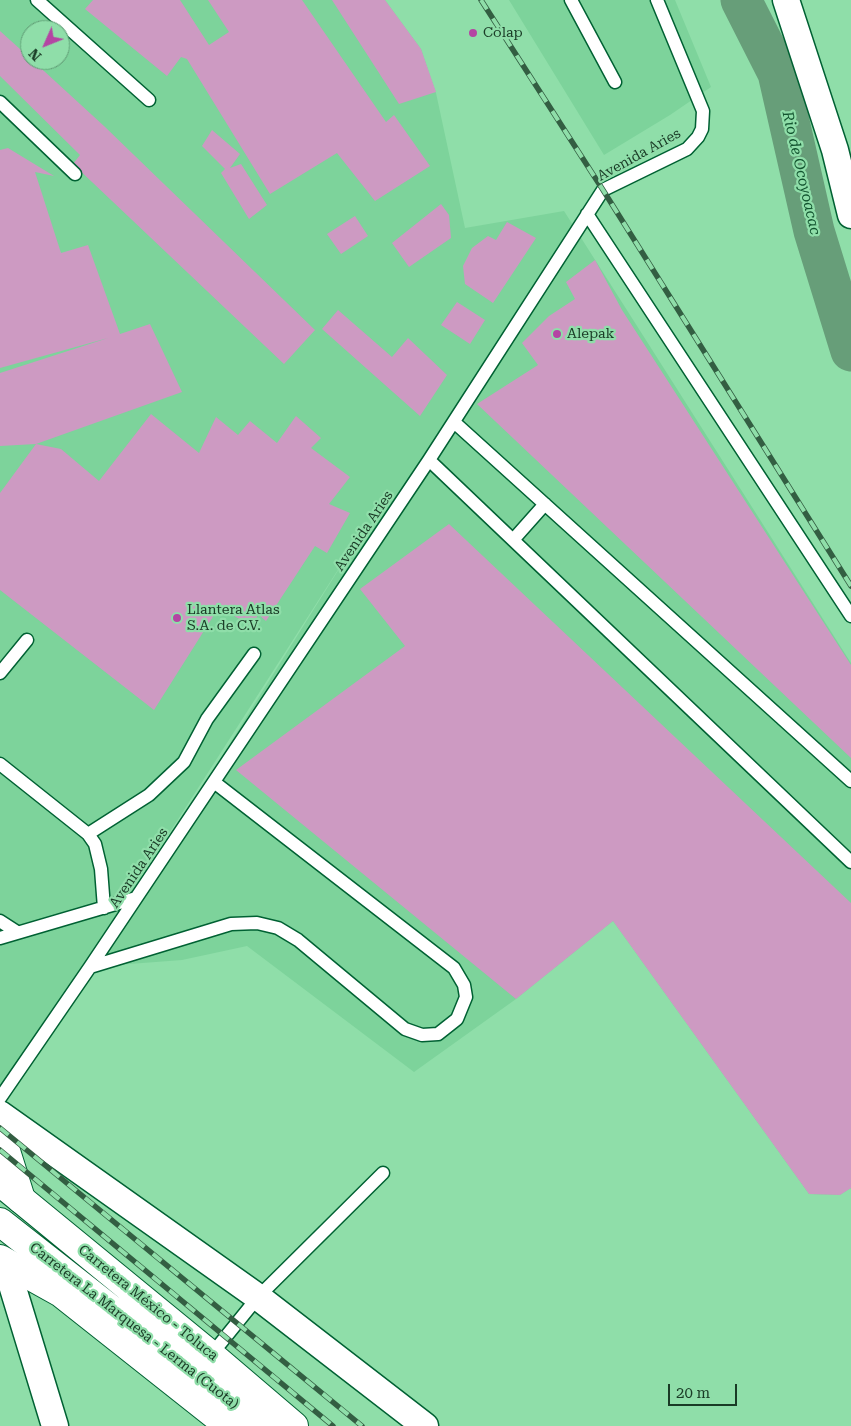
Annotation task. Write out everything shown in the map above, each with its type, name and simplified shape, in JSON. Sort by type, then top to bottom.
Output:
[{"type":"main road","points":[[0,1132],[21,1199]]},
{"type":"main road","name":"Carretera México - Toluca","points":[[0,1182],[211,1354],[294,1426]]},
{"type":"main road","name":"Carretera La Marquesa - Lerma (Cuota)","points":[[0,1222],[233,1405],[270,1426]]},
{"type":"main road","points":[[2,1261],[61,1293],[229,1426]]},
{"type":"street","points":[[786,0],[835,150],[851,216]]},
{"type":"street","points":[[0,1114],[258,1297],[425,1426]]},
{"type":"street","points":[[2,1261],[55,1426]]},
{"type":"lane","points":[[37,0],[149,100]]},
{"type":"lane","points":[[571,0],[615,82]]},
{"type":"lane","name":"Avenida Aries","points":[[0,1098],[90,967],[429,460],[603,190],[687,149],[698,137],[702,128],[703,111],[657,0]]},
{"type":"lane","points":[[0,102],[75,174]]},
{"type":"lane","points":[[587,214],[851,616]]},
{"type":"lane","points":[[454,422],[851,781]]},
{"type":"lane","points":[[429,460],[848,854]]},
{"type":"lane","points":[[513,540],[545,504]]},
{"type":"lane","points":[[0,672],[27,640]]},
{"type":"lane","points":[[88,834],[149,795],[184,762],[207,719],[254,654]]},
{"type":"lane","points":[[0,764],[88,834],[95,844],[101,869],[104,908]]},
{"type":"lane","points":[[90,967],[231,924],[257,923],[278,928],[298,940],[405,1029],[422,1035],[438,1034],[457,1019],[466,998],[464,984],[454,968],[214,782]]},
{"type":"lane","points":[[0,938],[136,898]]},
{"type":"lane","points":[[0,921],[17,932]]},
{"type":"lane","points":[[211,1354],[258,1297],[383,1173]]},
{"type":"shaded area","points":[[0,0],[385,0],[421,49],[436,93],[465,228],[564,211],[851,663],[851,1188],[840,1195],[809,1194],[613,921],[516,999],[414,1072],[247,946],[182,960],[90,967],[359,537],[0,1097]]},
{"type":"shaded area","points":[[509,0],[675,0],[711,87],[670,115],[604,155]]},
{"type":"building","points":[[93,0],[180,0],[209,45],[229,32],[208,0],[302,0],[386,122],[394,115],[430,166],[375,201],[337,153],[270,194],[187,59],[181,57],[167,76],[85,9]]},
{"type":"building","points":[[332,0],[385,0],[421,49],[436,92],[399,104]]},
{"type":"building","points":[[0,31],[20,49],[20,70],[43,70],[104,126],[315,330],[284,364],[73,164],[80,155],[0,76]]},
{"type":"building","points":[[212,130],[240,154],[230,168],[241,164],[267,205],[249,219],[221,173],[225,169],[202,146]]},
{"type":"building","points":[[8,148],[54,176],[35,172],[61,253],[88,245],[120,334],[150,324],[182,392],[36,444],[0,446],[0,373],[108,338],[0,368],[0,150]]},
{"type":"building","points":[[441,204],[449,215],[451,238],[409,267],[392,243]]},
{"type":"building","points":[[355,216],[368,236],[341,254],[327,234]]},
{"type":"building","points":[[507,222],[536,238],[493,303],[465,284],[463,266],[472,248],[488,236],[496,240]]},
{"type":"building","points":[[595,260],[622,310],[851,665],[851,758],[477,404],[538,365],[522,343],[549,316],[575,299],[566,282]]},
{"type":"building","points":[[457,302],[485,320],[470,344],[441,325]]},
{"type":"building","points":[[338,310],[392,357],[408,338],[447,375],[420,416],[322,329]]},
{"type":"building","points":[[151,414],[199,453],[216,417],[238,435],[250,421],[277,443],[296,416],[321,438],[311,448],[350,477],[329,504],[350,513],[327,553],[315,546],[266,621],[258,614],[253,627],[219,607],[154,710],[0,590],[0,493],[36,444],[61,449],[99,481]]},
{"type":"building","points":[[449,524],[851,903],[851,1188],[840,1195],[809,1194],[613,921],[516,999],[236,770],[405,646],[360,589]]},
{"type":"waterway","name":"Rio de Ocoyoacac","points":[[741,0],[778,73],[814,231],[851,351]]},
{"type":"railway","points":[[481,0],[603,190],[851,586]]},
{"type":"railway","points":[[0,1128],[362,1426]]},
{"type":"railway","points":[[0,1150],[333,1426]]},
{"type":"place","name":"Colap","points":[[473,33]]},
{"type":"place","name":"Alepak","points":[[557,334]]},
{"type":"place","name":"Llantera Atlas S.A. de C.V.","points":[[177,618]]}]
